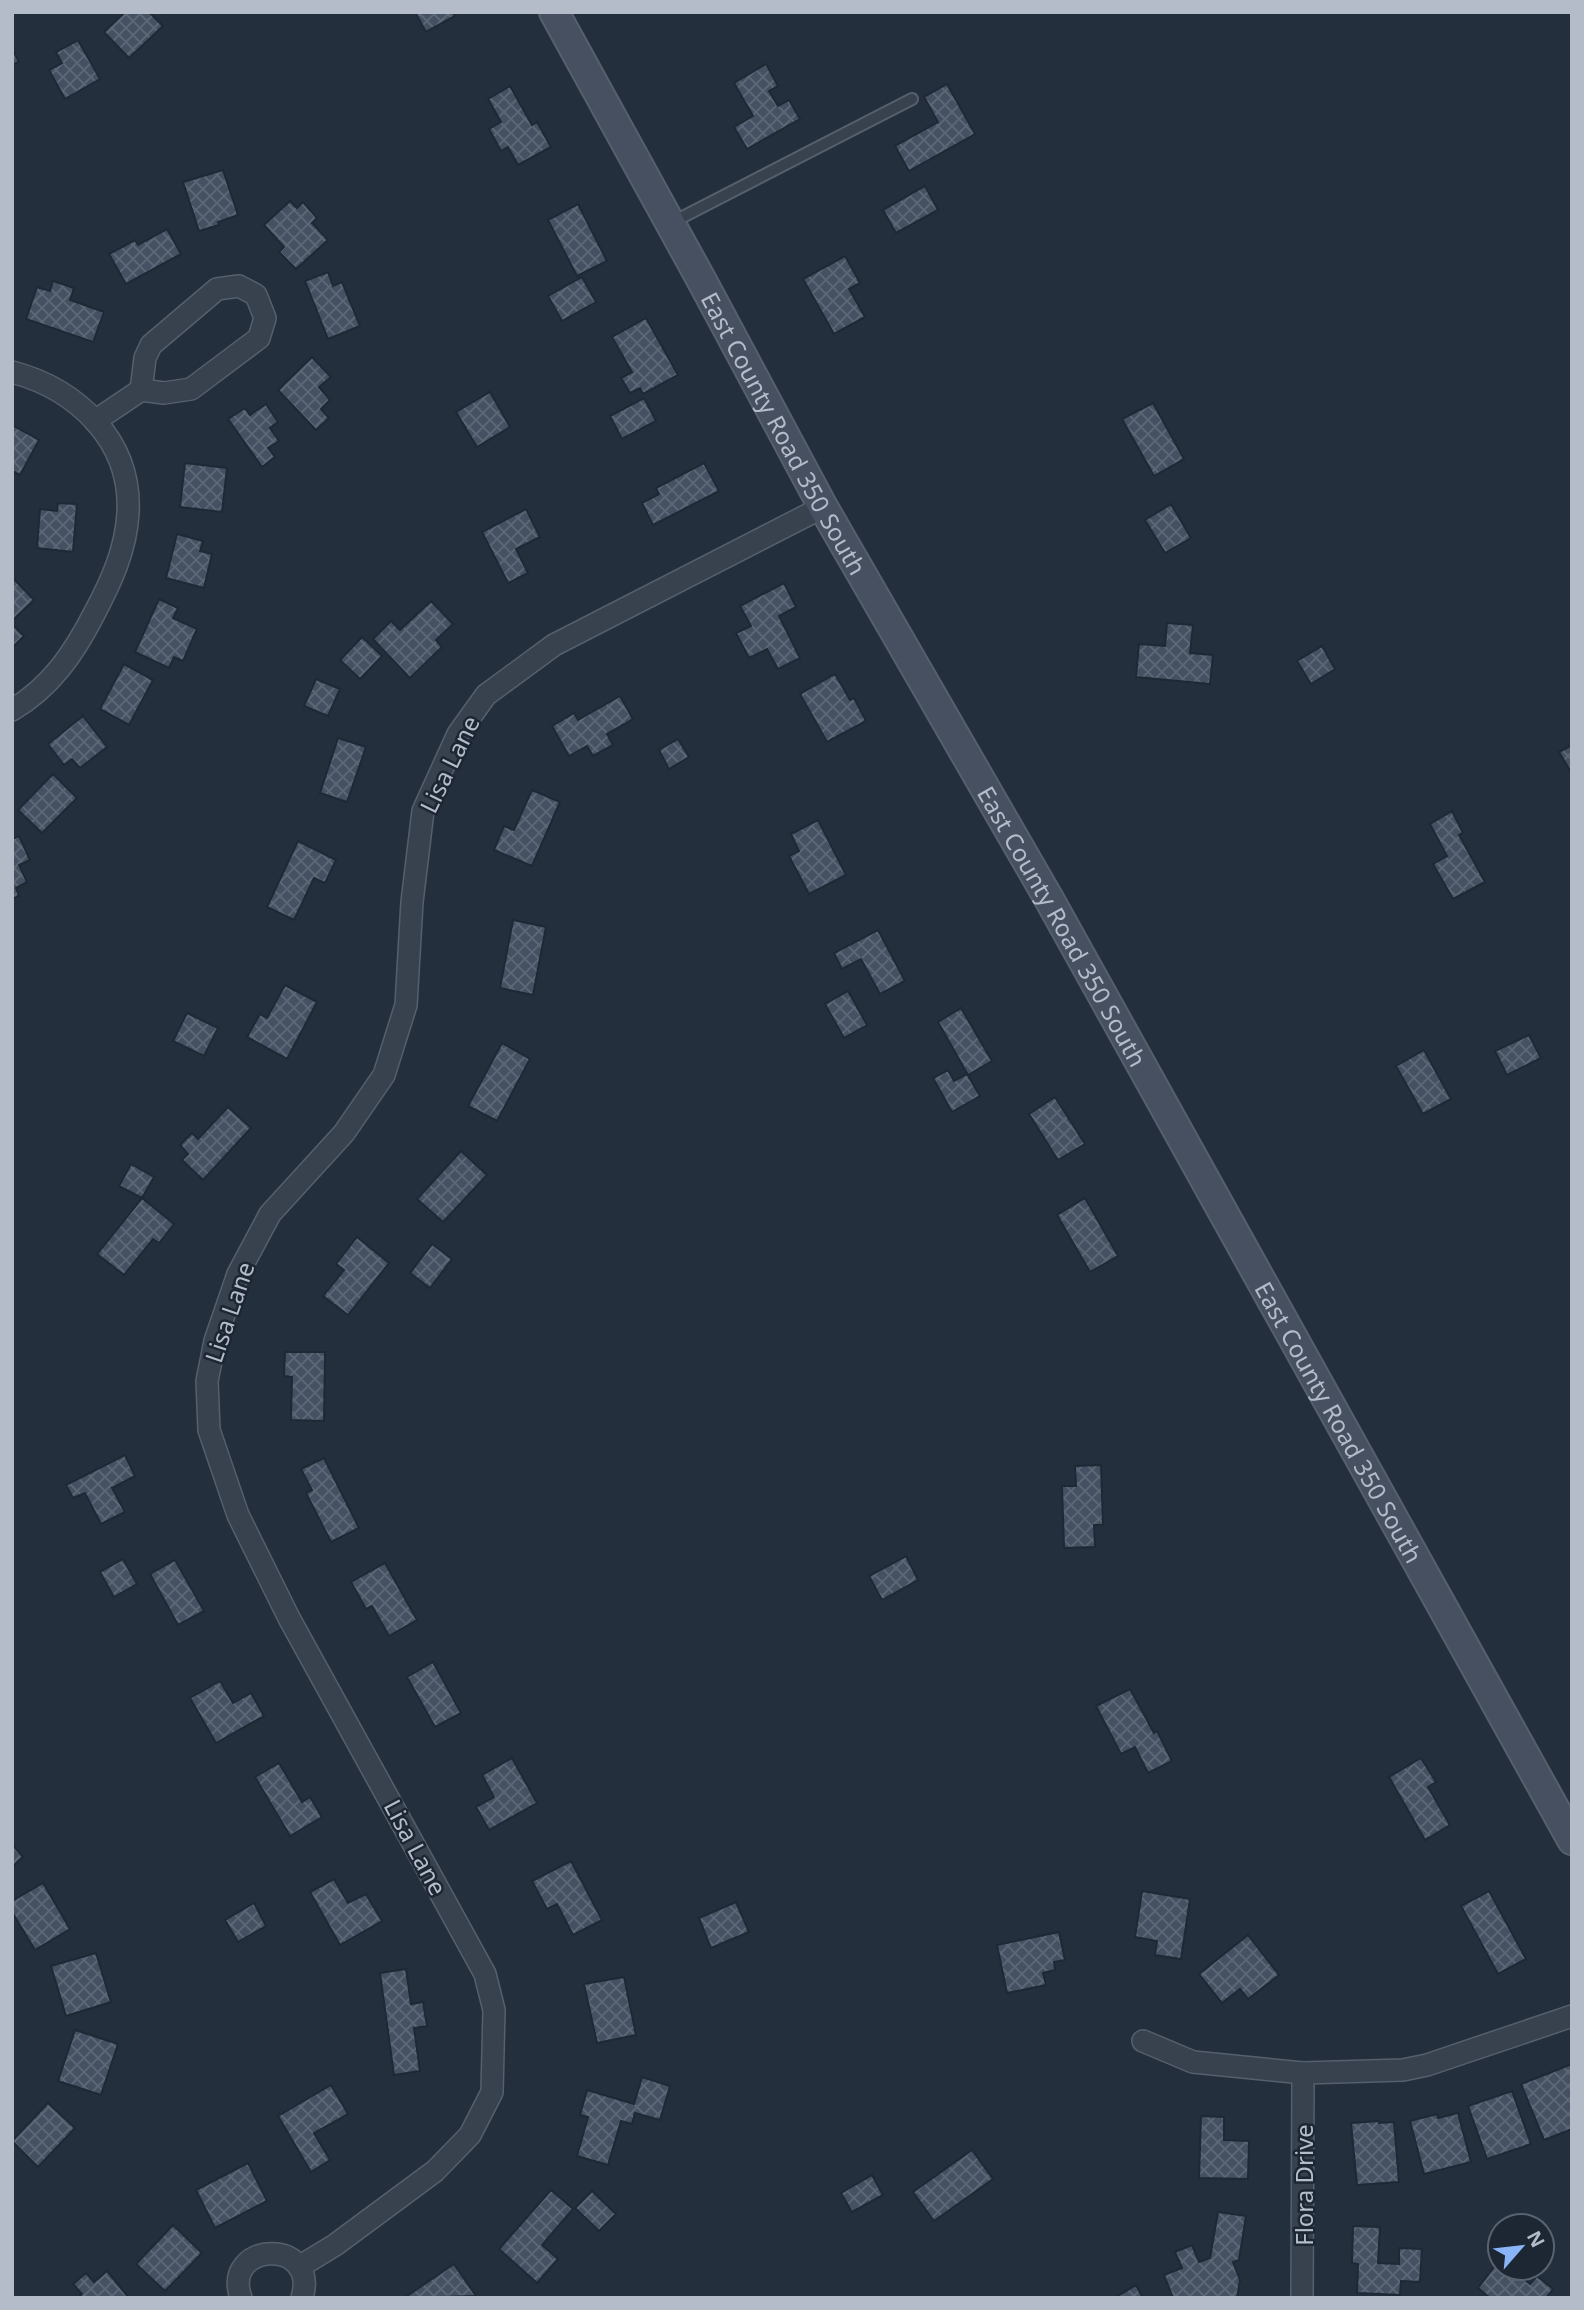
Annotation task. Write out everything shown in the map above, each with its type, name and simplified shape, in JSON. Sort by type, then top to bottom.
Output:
[{"type":"street","name":"East County Road 350 South","points":[[554,12],[823,507],[1055,909],[1572,1840]]},
{"type":"street","points":[[95,421],[141,390],[164,393],[191,389],[259,338],[265,318],[256,295],[239,286],[217,289],[151,345],[145,358],[141,390]]},
{"type":"street","points":[[12,372],[46,383],[74,400],[95,421],[117,456],[126,483],[128,512],[124,542],[112,581],[76,649],[56,675],[12,710]]},
{"type":"street","name":"Lisa Lane","points":[[299,2267],[335,2245],[435,2171],[470,2135],[492,2092],[494,2010],[485,1974],[289,1618],[238,1515],[209,1430],[207,1381],[215,1341],[238,1274],[270,1214],[344,1133],[384,1075],[406,1004],[411,902],[423,811],[458,734],[486,695],[554,645],[823,507]]},
{"type":"street","points":[[1143,2041],[1193,2062],[1303,2073],[1404,2070],[1427,2065],[1572,2016]]},
{"type":"street","name":"Flora Drive","points":[[1303,2073],[1303,2298]]},
{"type":"street","points":[[241,2298],[238,2282],[242,2271],[251,2259],[262,2253],[274,2252],[286,2256],[299,2267],[304,2284],[302,2298]]},
{"type":"lane","points":[[671,223],[912,99]]},
{"type":"building","points":[[125,12],[149,12],[163,26],[129,58],[104,32]]},
{"type":"building","points":[[415,12],[453,12],[455,16],[426,32]]},
{"type":"building","points":[[78,40],[100,79],[65,99],[49,70],[62,63],[56,52]]},
{"type":"building","points":[[12,49],[19,62],[12,65]]},
{"type":"building","points":[[766,64],[778,86],[769,91],[778,106],[789,100],[800,119],[747,149],[734,127],[753,116],[734,83]]},
{"type":"building","points":[[947,84],[975,134],[909,171],[895,146],[938,122],[924,97]]},
{"type":"building","points":[[510,86],[532,125],[537,122],[551,147],[518,165],[508,147],[501,151],[489,129],[501,122],[488,99]]},
{"type":"building","points":[[223,170],[238,215],[199,231],[183,182]]},
{"type":"building","points":[[925,186],[938,210],[896,233],[883,210]]},
{"type":"building","points":[[290,201],[297,208],[303,202],[317,218],[312,223],[328,240],[296,269],[279,252],[284,247],[264,225]]},
{"type":"building","points":[[578,204],[607,261],[577,276],[548,220]]},
{"type":"building","points":[[167,229],[181,254],[126,284],[109,254],[135,240],[138,245]]},
{"type":"building","points":[[845,256],[860,283],[849,289],[865,317],[834,334],[803,279]]},
{"type":"building","points":[[328,272],[333,286],[342,282],[360,326],[328,339],[305,281]]},
{"type":"building","points":[[582,277],[596,302],[562,321],[548,296]]},
{"type":"building","points":[[53,281],[74,288],[70,300],[104,312],[93,342],[26,319],[37,287],[50,291]]},
{"type":"building","points":[[646,318],[678,375],[643,394],[640,388],[630,393],[621,378],[632,372],[612,337]]},
{"type":"building","points":[[312,357],[331,377],[319,387],[330,400],[321,409],[329,418],[316,430],[278,390]]},
{"type":"building","points":[[490,392],[510,427],[477,447],[456,412]]},
{"type":"building","points":[[644,398],[656,421],[622,439],[610,416]]},
{"type":"building","points":[[1153,403],[1184,459],[1154,476],[1122,419]]},
{"type":"building","points":[[266,404],[278,422],[270,428],[279,441],[268,448],[275,457],[262,467],[228,419],[245,408],[250,415]]},
{"type":"building","points":[[12,425],[39,440],[20,475],[12,471]]},
{"type":"building","points":[[185,463],[227,468],[222,512],[180,507]]},
{"type":"building","points":[[704,463],[719,491],[653,525],[642,503],[659,494],[656,488]]},
{"type":"building","points":[[58,503],[77,504],[73,552],[37,548],[40,509],[57,511]]},
{"type":"building","points":[[1171,504],[1191,538],[1165,553],[1145,520]]},
{"type":"building","points":[[526,509],[540,537],[516,549],[528,573],[508,583],[482,532]]},
{"type":"building","points":[[177,534],[203,541],[200,551],[212,554],[204,588],[166,578]]},
{"type":"building","points":[[12,577],[34,600],[12,621]]},
{"type":"building","points":[[784,583],[796,607],[779,616],[800,658],[778,669],[767,649],[749,658],[736,633],[751,626],[740,606]]},
{"type":"building","points":[[159,599],[178,608],[173,618],[197,629],[183,661],[174,657],[169,668],[135,652]]},
{"type":"building","points":[[431,601],[453,624],[436,640],[442,647],[410,678],[373,639],[391,621],[400,630]]},
{"type":"building","points":[[1167,623],[1193,625],[1190,653],[1213,655],[1210,684],[1136,677],[1139,644],[1165,646]]},
{"type":"building","points":[[12,624],[24,636],[12,648]]},
{"type":"building","points":[[362,637],[382,656],[360,679],[340,660]]},
{"type":"building","points":[[1322,646],[1335,669],[1311,684],[1297,661]]},
{"type":"building","points":[[124,664],[153,680],[129,725],[100,709]]},
{"type":"building","points":[[835,674],[850,700],[854,698],[866,721],[827,742],[800,694]]},
{"type":"building","points":[[316,679],[340,689],[328,716],[304,706]]},
{"type":"building","points":[[620,696],[633,719],[607,734],[613,745],[593,756],[587,746],[569,756],[552,726],[574,713],[578,720]]},
{"type":"building","points":[[83,716],[107,747],[80,768],[72,759],[64,765],[48,744]]},
{"type":"building","points":[[338,738],[366,747],[347,802],[320,793]]},
{"type":"building","points":[[678,739],[689,757],[669,769],[659,750]]},
{"type":"building","points":[[1572,745],[1572,774],[1559,752]]},
{"type":"building","points":[[53,774],[77,798],[42,833],[18,810]]},
{"type":"building","points":[[532,790],[560,802],[532,866],[494,850],[504,826],[514,830]]},
{"type":"building","points":[[1452,811],[1463,833],[1459,835],[1485,882],[1453,899],[1433,864],[1447,856],[1430,824]]},
{"type":"building","points":[[818,820],[846,875],[809,894],[789,856],[799,851],[791,834]]},
{"type":"building","points":[[19,836],[30,860],[19,865],[27,882],[16,888],[19,896],[12,899],[12,839]]},
{"type":"building","points":[[298,841],[336,860],[325,883],[314,878],[294,920],[267,907]]},
{"type":"building","points":[[513,920],[546,927],[533,995],[500,988]]},
{"type":"building","points":[[878,930],[905,981],[880,994],[861,959],[842,969],[834,953]]},
{"type":"building","points":[[285,985],[317,1002],[287,1059],[247,1037],[260,1014],[267,1018]]},
{"type":"building","points":[[848,991],[867,1025],[844,1038],[825,1004]]},
{"type":"building","points":[[961,1008],[992,1061],[968,1075],[938,1022]]},
{"type":"building","points":[[187,1013],[218,1028],[204,1056],[173,1041]]},
{"type":"building","points":[[1529,1035],[1541,1058],[1507,1075],[1495,1051]]},
{"type":"building","points":[[502,1043],[530,1059],[497,1121],[468,1106]]},
{"type":"building","points":[[1424,1050],[1451,1099],[1423,1114],[1396,1066]]},
{"type":"building","points":[[948,1070],[954,1081],[967,1074],[980,1096],[952,1112],[933,1078]]},
{"type":"building","points":[[1055,1097],[1085,1144],[1058,1160],[1029,1114]]},
{"type":"building","points":[[228,1107],[251,1128],[203,1180],[182,1160],[188,1154],[180,1145],[192,1133],[198,1139]]},
{"type":"building","points":[[461,1151],[487,1175],[443,1222],[417,1199]]},
{"type":"building","points":[[131,1164],[154,1177],[142,1198],[119,1186]]},
{"type":"building","points":[[142,1198],[174,1224],[159,1243],[153,1239],[124,1275],[97,1254]]},
{"type":"building","points":[[1085,1198],[1118,1256],[1090,1272],[1057,1215]]},
{"type":"building","points":[[357,1237],[389,1263],[348,1315],[323,1296],[344,1270],[336,1264]]},
{"type":"building","points":[[432,1244],[452,1259],[430,1288],[410,1273]]},
{"type":"building","points":[[285,1352],[325,1352],[324,1421],[291,1420],[292,1377],[284,1376]]},
{"type":"building","points":[[125,1455],[135,1476],[112,1488],[125,1512],[101,1524],[85,1493],[73,1498],[66,1485]]},
{"type":"building","points":[[324,1458],[359,1528],[331,1542],[306,1493],[312,1490],[301,1469]]},
{"type":"building","points":[[1101,1465],[1103,1525],[1094,1525],[1095,1547],[1064,1548],[1062,1486],[1076,1486],[1075,1466]]},
{"type":"building","points":[[906,1556],[918,1580],[882,1600],[869,1576]]},
{"type":"building","points":[[123,1559],[137,1584],[114,1597],[100,1572]]},
{"type":"building","points":[[175,1560],[204,1611],[178,1625],[150,1574]]},
{"type":"building","points":[[385,1563],[417,1620],[389,1636],[372,1606],[366,1609],[351,1582]]},
{"type":"building","points":[[433,1662],[461,1713],[435,1727],[407,1677]]},
{"type":"building","points":[[220,1681],[233,1703],[251,1693],[264,1716],[216,1743],[190,1698]]},
{"type":"building","points":[[1130,1689],[1154,1733],[1157,1731],[1172,1761],[1148,1773],[1135,1747],[1121,1754],[1096,1706]]},
{"type":"building","points":[[512,1758],[537,1803],[489,1830],[476,1807],[494,1797],[482,1775]]},
{"type":"building","points":[[1421,1758],[1436,1782],[1428,1787],[1450,1825],[1425,1840],[1389,1777]]},
{"type":"building","points":[[279,1763],[302,1802],[310,1797],[322,1817],[290,1836],[255,1777]]},
{"type":"building","points":[[12,1844],[23,1857],[12,1867]]},
{"type":"building","points":[[571,1861],[602,1920],[573,1935],[557,1904],[547,1909],[532,1881]]},
{"type":"building","points":[[334,1879],[348,1903],[366,1894],[382,1921],[340,1945],[310,1892]]},
{"type":"building","points":[[43,1883],[70,1929],[35,1950],[12,1912],[12,1901]]},
{"type":"building","points":[[1142,1891],[1190,1899],[1181,1959],[1155,1955],[1157,1941],[1135,1937]]},
{"type":"building","points":[[1489,1891],[1526,1959],[1498,1974],[1461,1906]]},
{"type":"building","points":[[736,1902],[749,1932],[711,1948],[699,1918]]},
{"type":"building","points":[[254,1903],[266,1926],[238,1942],[225,1920]]},
{"type":"building","points":[[1059,1932],[1065,1960],[1054,1962],[1055,1970],[1043,1973],[1046,1985],[1007,1993],[997,1945]]},
{"type":"building","points":[[1248,1935],[1279,1975],[1248,1999],[1240,1989],[1222,2003],[1199,1974]]},
{"type":"building","points":[[96,1953],[111,2002],[66,2016],[51,1966]]},
{"type":"building","points":[[406,1969],[411,2004],[423,2002],[427,2026],[414,2028],[420,2071],[394,2075],[380,1973]]},
{"type":"building","points":[[624,1977],[636,2035],[597,2043],[584,1984]]},
{"type":"building","points":[[75,2030],[118,2044],[101,2095],[58,2081]]},
{"type":"building","points":[[1572,2064],[1572,2129],[1544,2140],[1521,2084]]},
{"type":"building","points":[[642,2077],[670,2086],[660,2120],[635,2113],[632,2124],[621,2121],[608,2165],[577,2156],[588,2117],[580,2115],[587,2090],[634,2104]]},
{"type":"building","points":[[331,2085],[348,2114],[314,2133],[330,2160],[311,2172],[278,2116]]},
{"type":"building","points":[[1512,2091],[1531,2144],[1487,2159],[1468,2106]]},
{"type":"building","points":[[48,2103],[75,2128],[38,2167],[12,2141]]},
{"type":"building","points":[[1458,2113],[1471,2162],[1424,2174],[1410,2121],[1437,2114],[1438,2118]]},
{"type":"building","points":[[1201,2116],[1224,2117],[1224,2140],[1249,2141],[1248,2179],[1199,2178]]},
{"type":"building","points":[[1394,2122],[1399,2182],[1357,2185],[1351,2123]]},
{"type":"building","points":[[972,2150],[993,2179],[934,2221],[913,2192]]},
{"type":"building","points":[[248,2163],[267,2201],[215,2228],[196,2190]]},
{"type":"building","points":[[872,2175],[883,2195],[852,2212],[841,2193]]},
{"type":"building","points":[[551,2190],[573,2209],[542,2245],[558,2259],[537,2283],[499,2249]]},
{"type":"building","points":[[592,2191],[616,2214],[599,2231],[575,2208]]},
{"type":"building","points":[[1218,2212],[1246,2216],[1239,2260],[1233,2262],[1240,2280],[1237,2298],[1173,2298],[1164,2275],[1182,2268],[1175,2252],[1192,2245],[1199,2262],[1210,2258]]},
{"type":"building","points":[[173,2225],[202,2253],[165,2291],[136,2264]]},
{"type":"building","points":[[1353,2226],[1380,2227],[1378,2263],[1399,2264],[1399,2248],[1422,2249],[1420,2282],[1401,2281],[1400,2295],[1357,2293],[1358,2264],[1352,2263]]},
{"type":"building","points":[[454,2264],[476,2296],[404,2298]]},
{"type":"building","points":[[107,2271],[129,2298],[78,2298],[82,2294],[73,2284],[86,2273],[94,2282]]},
{"type":"building","points":[[1486,2277],[1486,2282],[1544,2282],[1553,2289],[1546,2298],[1490,2298],[1478,2288]]},
{"type":"building","points":[[1136,2285],[1143,2298],[1119,2298],[1118,2296]]}]
